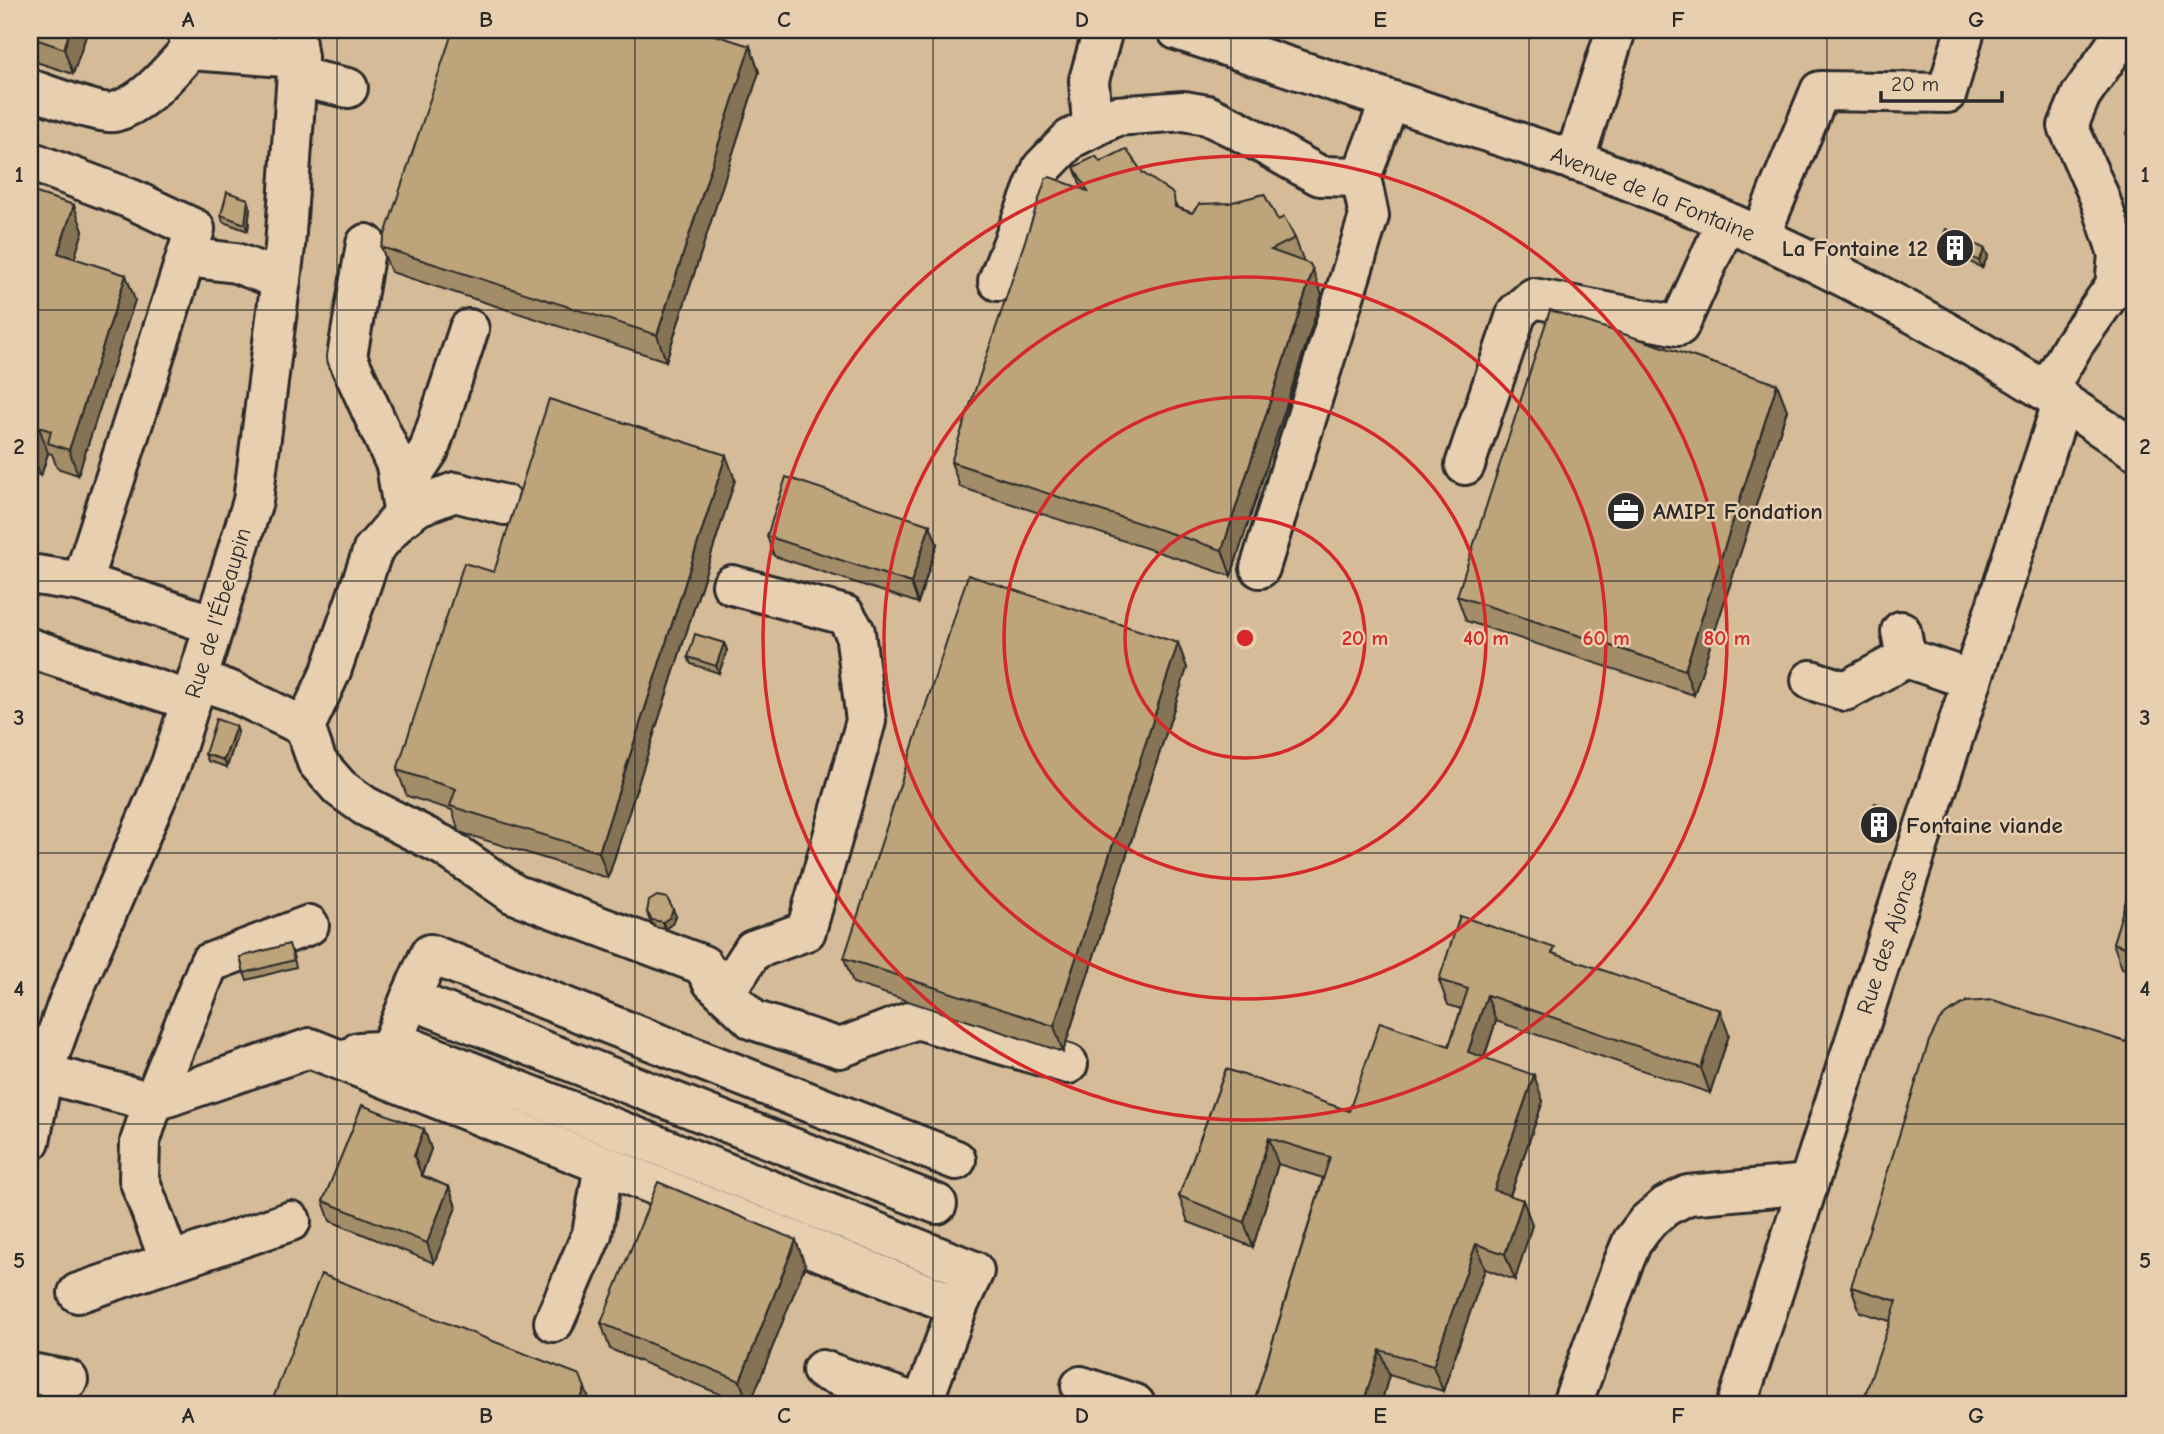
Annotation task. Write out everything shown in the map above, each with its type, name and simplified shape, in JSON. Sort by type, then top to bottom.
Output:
[{"type":"street","points":[[1092,128],[1089,80],[1103,30]]},
{"type":"street","name":"Avenue de la Fontaine","points":[[1177,30],[1574,160],[1743,229],[1884,297],[1969,343],[2134,449]]},
{"type":"street","points":[[1465,465],[1517,312],[1533,299],[1679,326],[1743,229],[1820,91],[1947,93],[1965,30]]},
{"type":"street","name":"Rue des Ajoncs","points":[[1737,1404],[1972,680],[2055,396],[2074,344],[2115,286],[2118,254],[2099,196],[2068,126],[2081,95],[2126,30]]},
{"type":"street","points":[[1574,160],[1606,32]]},
{"type":"street","points":[[30,89],[66,102],[112,113],[155,87],[189,40],[299,49],[348,88]]},
{"type":"street","name":"Rue de l'Ébeaupin","points":[[30,1141],[43,1073],[68,1003],[168,772],[253,501],[285,247],[299,49]]},
{"type":"street","points":[[1260,568],[1369,216],[1361,177],[1390,100]]},
{"type":"street","points":[[998,281],[1042,168],[1070,139],[1116,116],[1184,111],[1207,115],[1320,176],[1361,177]]},
{"type":"street","points":[[30,162],[131,198],[195,229],[82,582]]},
{"type":"street","points":[[366,244],[347,357],[396,464],[402,504]]},
{"type":"street","points":[[186,257],[236,263],[281,280]]},
{"type":"street","points":[[469,329],[429,450],[402,504],[373,550],[331,671],[305,727],[317,762],[340,788],[365,806],[444,846],[514,894],[703,965],[712,981],[753,1020],[840,1048],[917,1018],[1069,1064]]},
{"type":"street","points":[[402,504],[418,506],[455,492],[505,505]]},
{"type":"street","points":[[34,572],[82,582],[215,625]]},
{"type":"street","points":[[712,981],[737,975],[754,950],[806,930],[866,721],[855,632],[845,615],[732,585]]},
{"type":"street","points":[[1811,680],[1845,691],[1903,645],[1972,680]]},
{"type":"street","points":[[30,648],[194,691],[231,691],[305,727]]},
{"type":"street","points":[[170,1262],[139,1179],[140,1142],[153,1102],[209,963],[309,925]]},
{"type":"street","points":[[390,1048],[430,954],[956,1160]]},
{"type":"street","points":[[410,999],[937,1204]]},
{"type":"street","points":[[353,1065],[359,1052],[404,1045],[974,1270],[920,1404],[822,1370]]},
{"type":"street","points":[[43,1073],[153,1102],[310,1048],[958,1306]]},
{"type":"street","points":[[554,1322],[592,1234],[604,1165]]},
{"type":"street","points":[[1572,1404],[1622,1266],[1632,1242],[1647,1222],[1666,1206],[1688,1195],[1808,1184]]},
{"type":"street","points":[[78,1293],[291,1221]]},
{"type":"street","points":[[30,1373],[68,1380]]},
{"type":"street","points":[[1081,1385],[1135,1404]]},
{"type":"shaded area","points":[[30,30],[2134,30],[2134,1404],[30,1404]]},
{"type":"building","points":[[30,30],[70,30],[64,49],[30,37]]},
{"type":"building","points":[[453,30],[699,30],[750,46],[657,335],[381,247]]},
{"type":"building","points":[[2134,121],[2134,138],[2126,133]]},
{"type":"building","points":[[1126,149],[1143,173],[1171,192],[1175,207],[1192,213],[1199,204],[1229,203],[1264,194],[1278,220],[1284,217],[1295,238],[1271,250],[1310,264],[1313,270],[1222,550],[951,462],[1046,178],[1050,177],[1088,191],[1074,167],[1096,156],[1100,162]]},
{"type":"building","points":[[30,191],[74,205],[58,253],[126,275],[69,450],[48,443],[51,431],[39,427],[30,450]]},
{"type":"building","points":[[227,192],[248,199],[245,224],[221,215]]},
{"type":"building","points":[[1946,229],[1985,249],[1979,261],[1939,243]]},
{"type":"building","points":[[1550,310],[1777,384],[1685,670],[1457,596]]},
{"type":"building","points":[[549,399],[726,455],[599,852],[450,806],[456,789],[397,770],[464,563],[494,572]]},
{"type":"building","points":[[786,477],[930,525],[911,583],[767,536]]},
{"type":"building","points":[[968,575],[1178,643],[1054,1026],[844,958]]},
{"type":"building","points":[[695,634],[724,643],[716,666],[688,657]]},
{"type":"building","points":[[216,719],[236,726],[224,760],[205,754]]},
{"type":"building","points":[[1875,803],[1887,807],[1879,832],[1867,828]]},
{"type":"building","points":[[2134,879],[2134,950],[2113,943]]},
{"type":"building","points":[[657,896],[667,898],[673,909],[670,917],[663,922],[652,920],[647,912],[649,901]]},
{"type":"building","points":[[1460,916],[1555,948],[1552,953],[1720,1010],[1701,1068],[1487,995],[1468,1052],[1534,1075],[1494,1190],[1523,1200],[1505,1254],[1476,1244],[1433,1366],[1380,1350],[1363,1404],[1254,1402],[1330,1157],[1269,1138],[1244,1222],[1179,1196],[1226,1069],[1349,1111],[1380,1022],[1449,1046],[1468,989],[1439,980]]},
{"type":"building","points":[[289,944],[294,960],[244,973],[240,957]]},
{"type":"building","points":[[1993,1000],[2126,1042],[2134,1015],[2134,1404],[1862,1404],[1897,1301],[1851,1287],[1929,1041],[1939,1021],[1946,1014],[1966,1002]]},
{"type":"building","points":[[362,1105],[424,1129],[414,1156],[422,1176],[449,1187],[427,1243],[323,1201]]},
{"type":"building","points":[[658,1182],[796,1240],[740,1381],[601,1323]]},
{"type":"building","points":[[321,1274],[580,1375],[585,1388],[579,1404],[271,1404]]},
{"type":"place","name":"La Fontaine 12","points":[[1955,248]]},
{"type":"place","name":"AMIPI Fondation","points":[[1626,511]]},
{"type":"place","name":"Fontaine viande","points":[[1879,825]]}]
